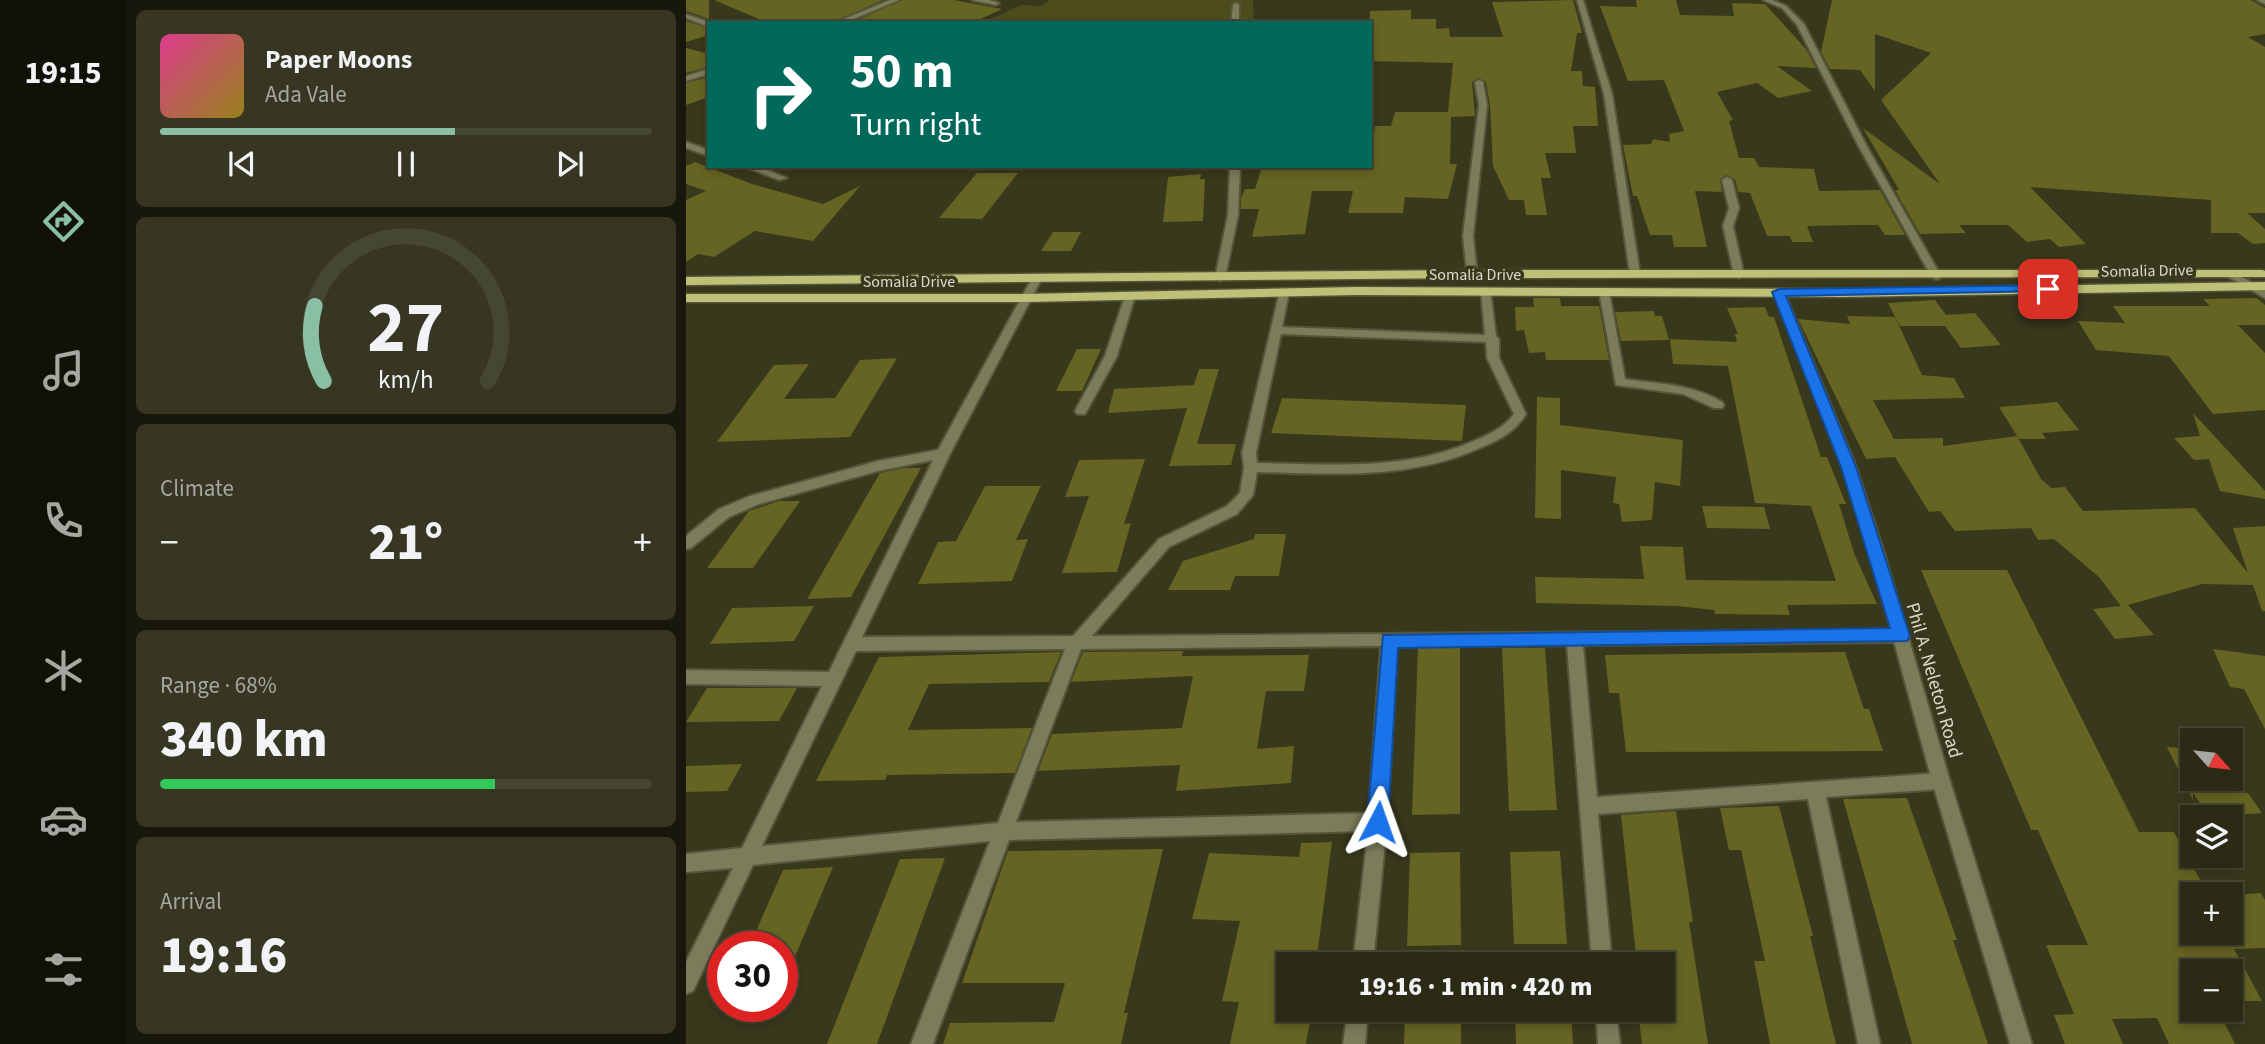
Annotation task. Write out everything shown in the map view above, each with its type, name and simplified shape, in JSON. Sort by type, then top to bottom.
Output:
[{"type":"main road","name":"Somalia Drive","points":[[686,281],[1036,280],[1472,274],[2265,274]]},
{"type":"main road","name":"Somalia Drive","points":[[686,298],[1027,298],[1284,292],[1779,292],[2258,286]]},
{"type":"street","points":[[842,21],[897,0]]},
{"type":"street","points":[[975,0],[996,3]]},
{"type":"street","points":[[1580,0],[1608,94],[1635,274]]},
{"type":"street","points":[[1766,0],[1784,6],[1800,24],[1862,145],[1936,275]]},
{"type":"street","points":[[2260,0],[2265,2]]},
{"type":"street","points":[[1235,21],[1236,5]]},
{"type":"street","points":[[686,16],[707,22]]},
{"type":"street","points":[[686,79],[707,72]]},
{"type":"street","points":[[1472,274],[1468,236],[1482,105],[1479,82]]},
{"type":"street","points":[[686,145],[707,152]]},
{"type":"street","points":[[753,168],[782,178]]},
{"type":"street","points":[[1220,278],[1233,215],[1235,168]]},
{"type":"street","points":[[1727,180],[1734,208],[1728,226],[1739,275]]},
{"type":"street","points":[[2231,274],[2258,286],[2265,295]]},
{"type":"street","points":[[686,984],[833,679],[854,644],[943,454],[1036,280]]},
{"type":"street","points":[[1604,291],[1620,382],[1683,390],[1708,397],[1718,405]]},
{"type":"street","points":[[922,1044],[1075,644],[1164,543],[1232,510],[1245,495],[1251,467],[1249,453],[1284,292]]},
{"type":"street","points":[[1251,467],[1412,468],[1451,458],[1505,432],[1520,414],[1493,358],[1486,292]]},
{"type":"street","name":"Phil A. Neleton Road","points":[[1779,292],[1849,467],[2021,1044]]},
{"type":"street","points":[[1081,411],[1105,373],[1122,330],[1130,296]]},
{"type":"street","points":[[1276,330],[1493,339]]},
{"type":"street","points":[[686,544],[724,513],[755,500],[878,466],[943,454]]},
{"type":"street","points":[[854,644],[1901,636]]},
{"type":"street","points":[[1574,637],[1601,952]]},
{"type":"street","points":[[1364,952],[1378,822],[1389,640]]},
{"type":"street","points":[[686,677],[833,679]]},
{"type":"street","points":[[1588,806],[1816,792],[1941,781]]},
{"type":"street","points":[[1816,792],[1868,1044]]},
{"type":"street","points":[[686,863],[745,860],[1003,831],[1378,822]]},
{"type":"street","points":[[1354,1044],[1357,1022]]},
{"type":"street","points":[[1607,1022],[1609,1044]]},
{"type":"shaded area","points":[[1050,0],[1253,0],[1254,21],[986,21],[1021,5],[1040,6]]},
{"type":"building","points":[[686,0],[709,0],[709,19],[686,11]]},
{"type":"building","points":[[714,0],[883,0],[836,21],[763,21]]},
{"type":"building","points":[[901,0],[954,0],[1002,9],[976,21],[855,21]]},
{"type":"building","points":[[1573,0],[1582,33],[1577,33],[1571,71],[1582,71],[1583,86],[1595,87],[1598,126],[1573,126],[1576,153],[1545,153],[1551,178],[1541,178],[1547,215],[1526,215],[1524,200],[1509,200],[1493,166],[1490,105],[1486,82],[1478,78],[1472,82],[1475,116],[1451,117],[1450,164],[1457,164],[1448,199],[1405,197],[1403,213],[1348,213],[1353,191],[1312,191],[1305,234],[1252,237],[1259,209],[1241,209],[1241,198],[1245,189],[1255,189],[1261,168],[1372,168],[1375,126],[1391,126],[1395,112],[1448,112],[1453,63],[1372,61],[1370,11],[1411,10],[1411,19],[1436,19],[1436,29],[1449,28],[1450,37],[1503,37],[1492,2]]},
{"type":"building","points":[[1636,0],[1676,0],[1680,15],[1734,16],[1732,3],[1765,4],[1806,49],[1816,68],[1777,66],[1812,91],[1778,98],[1757,83],[1717,92],[1733,120],[1729,121],[1739,158],[1754,158],[1759,167],[1814,169],[1819,191],[1880,190],[1905,235],[1885,235],[1878,225],[1859,225],[1807,226],[1813,242],[1792,242],[1790,236],[1767,236],[1750,193],[1738,192],[1735,179],[1726,175],[1720,179],[1722,192],[1695,191],[1707,247],[1674,247],[1672,235],[1650,235],[1637,196],[1633,196],[1623,145],[1651,144],[1653,139],[1670,142],[1669,134],[1684,131],[1664,80],[1628,81],[1600,6],[1637,7]]},
{"type":"building","points":[[1832,0],[2251,0],[2265,8],[2265,34],[2248,37],[2265,47],[2265,213],[2247,213],[2265,229],[2265,243],[2253,244],[2238,233],[2211,233],[2211,200],[2030,187],[2086,244],[2059,247],[2050,239],[2027,242],[2008,225],[1959,225],[1966,233],[1920,234],[1895,190],[1899,190],[1863,128],[1940,184],[1881,100],[1931,53],[1875,34],[1875,91],[1860,70],[1830,69],[1821,52]]},
{"type":"building","points":[[686,21],[707,27],[707,36],[686,42]]},
{"type":"building","points":[[686,48],[707,53],[707,68],[686,73]]},
{"type":"building","points":[[707,78],[707,98],[686,105],[686,83]]},
{"type":"building","points":[[695,162],[752,184],[823,204],[860,186],[813,241],[755,231],[714,257],[698,254],[686,262],[686,200],[706,191],[686,184],[686,166]]},
{"type":"building","points":[[977,173],[1018,173],[982,219],[939,218]]},
{"type":"building","points":[[1201,174],[1200,179],[1205,179],[1203,221],[1163,222],[1168,177]]},
{"type":"building","points":[[1053,232],[1081,232],[1071,251],[1041,251]]},
{"type":"building","points":[[1533,298],[1560,298],[1561,306],[1599,306],[1609,360],[1546,360],[1545,352],[1529,353],[1524,330],[1516,331],[1515,307],[1534,307]]},
{"type":"building","points":[[2257,298],[2265,305],[2265,325],[2238,325],[2265,353],[2265,410],[2213,414],[2169,356],[2096,350],[2078,321],[2125,323],[2113,306],[2210,306],[2203,299]]},
{"type":"building","points":[[1935,300],[1946,315],[1975,313],[2001,345],[1961,348],[1945,326],[1900,326],[1888,303]]},
{"type":"building","points":[[1765,307],[1769,317],[1774,317],[1821,457],[1827,457],[1846,504],[1839,504],[1854,553],[1877,604],[1787,605],[1790,615],[1715,614],[1714,610],[1677,606],[1536,603],[1535,577],[1644,579],[1640,546],[1683,547],[1686,580],[1836,581],[1811,506],[1755,503],[1728,366],[1673,364],[1670,339],[1737,342],[1735,334],[1738,334],[1727,308]]},
{"type":"building","points":[[1654,311],[1655,316],[1662,316],[1669,340],[1621,341],[1615,312]]},
{"type":"building","points":[[1847,316],[1895,317],[1922,375],[1954,378],[1965,398],[1873,400],[1894,439],[1943,438],[1943,446],[2017,436],[2041,479],[2051,488],[2065,487],[2083,511],[2195,508],[2248,573],[2233,528],[2265,526],[2265,611],[2262,611],[2253,585],[2202,584],[2128,605],[2154,635],[2115,639],[2093,609],[2121,606],[2099,577],[2054,539],[2038,540],[2031,528],[1955,531],[1940,511],[1929,512],[1895,457],[1866,459],[1798,319],[1850,324]]},
{"type":"building","points":[[1077,349],[1101,349],[1082,391],[1056,391]]},
{"type":"building","points":[[897,358],[850,437],[717,442],[774,365],[809,364],[784,399],[835,398],[860,360]]},
{"type":"building","points":[[1199,369],[1219,369],[1197,444],[1236,444],[1231,465],[1169,466],[1187,408],[1108,413],[1114,389],[1194,385]]},
{"type":"building","points":[[1537,397],[1560,398],[1560,425],[1683,440],[1680,486],[1655,482],[1652,520],[1622,522],[1619,504],[1613,503],[1616,477],[1561,470],[1561,519],[1535,518]]},
{"type":"building","points":[[1282,398],[1466,405],[1462,441],[1271,433]]},
{"type":"building","points":[[2057,402],[2079,430],[2042,433],[2046,439],[2019,439],[1999,407]]},
{"type":"building","points":[[2193,413],[2265,491],[2265,499],[2220,491],[2209,459],[2194,460],[2174,438],[2200,436]]},
{"type":"building","points":[[1145,459],[1124,524],[1131,523],[1117,572],[1062,573],[1089,496],[1065,497],[1079,460]]},
{"type":"building","points":[[921,468],[851,597],[807,599],[880,473]]},
{"type":"building","points":[[985,486],[1041,486],[1016,540],[1028,539],[1012,581],[918,584],[938,542],[956,541]]},
{"type":"building","points":[[779,501],[800,501],[753,568],[707,568],[749,511]]},
{"type":"building","points":[[1702,506],[1764,507],[1770,529],[1707,528]]},
{"type":"building","points":[[1255,534],[1286,534],[1279,576],[1235,576],[1230,590],[1168,590],[1183,561],[1254,539]]},
{"type":"building","points":[[1921,570],[2007,570],[2139,832],[2174,832],[2180,843],[2180,868],[2194,868],[2201,882],[2180,882],[2180,945],[2243,945],[2243,894],[2261,893],[2265,900],[2265,948],[2234,949],[2239,959],[2180,959],[2180,1022],[2224,1022],[2235,1044],[2169,1044],[2157,1018],[2112,1019],[2123,1044],[2065,1044],[2054,1015],[2074,1014],[2046,945],[2088,945],[2038,830],[2031,830]]},
{"type":"building","points":[[814,606],[794,641],[710,644],[732,608]]},
{"type":"building","points":[[1418,648],[1460,648],[1460,814],[1412,815]]},
{"type":"building","points":[[1502,648],[1545,648],[1557,810],[1509,811]]},
{"type":"building","points":[[2213,649],[2265,656],[2265,729],[2244,689],[2230,687]]},
{"type":"building","points":[[1183,651],[1182,656],[1309,655],[1304,691],[1266,691],[1257,749],[1294,746],[1291,783],[1176,791],[1180,765],[1038,771],[1052,734],[1182,728],[1193,676],[1071,682],[1083,652]]},
{"type":"building","points":[[1061,652],[1049,682],[929,684],[908,730],[1032,728],[1015,773],[887,775],[885,780],[816,781],[879,657]]},
{"type":"building","points":[[1845,652],[1864,709],[1869,709],[1883,751],[1626,752],[1619,693],[1609,693],[1605,655]]},
{"type":"building","points":[[707,688],[797,688],[779,721],[686,722]]},
{"type":"building","points":[[2167,747],[2180,748],[2180,774]]},
{"type":"building","points":[[742,764],[727,791],[686,792],[686,766]]},
{"type":"building","points":[[2189,791],[2243,791],[2248,793],[2262,813],[2243,814],[2243,805],[2202,805],[2193,793],[2193,800]]},
{"type":"building","points":[[1907,798],[1957,940],[1953,940],[1988,1044],[1912,1044],[1843,799]]},
{"type":"building","points":[[1779,806],[1813,936],[1810,936],[1836,1044],[1770,1044],[1754,961],[1765,961],[1741,850],[1729,850],[1720,808]]},
{"type":"building","points":[[1676,811],[1693,922],[1689,922],[1708,1044],[1642,1044],[1639,1022],[1675,1022],[1675,952],[1636,952],[1621,815]]},
{"type":"building","points":[[1332,842],[1318,952],[1276,952],[1276,1022],[1310,1022],[1306,1044],[1230,1044],[1239,1002],[1222,1001],[1240,921],[1192,919],[1209,853],[1299,857],[1301,843]]},
{"type":"building","points":[[1163,849],[1124,1013],[1128,1013],[1121,1044],[943,1044],[950,1023],[1054,1022],[1065,983],[962,983],[1008,851]]},
{"type":"building","points":[[1560,851],[1567,944],[1514,944],[1510,852]]},
{"type":"building","points":[[1460,852],[1461,945],[1407,946],[1410,853]]},
{"type":"building","points":[[945,858],[877,1044],[827,1044],[900,859]]},
{"type":"building","points":[[833,867],[798,949],[798,931],[756,931],[783,870]]},
{"type":"building","points":[[2243,966],[2262,1001],[2243,1001]]},
{"type":"building","points":[[1405,1022],[1461,1022],[1461,1044],[1404,1044]]},
{"type":"building","points":[[1515,1022],[1572,1022],[1573,1044],[1516,1044]]},
{"type":"route","points":[[1378,822],[1389,640],[1901,636],[1849,467],[1779,292],[2048,289]]}]
